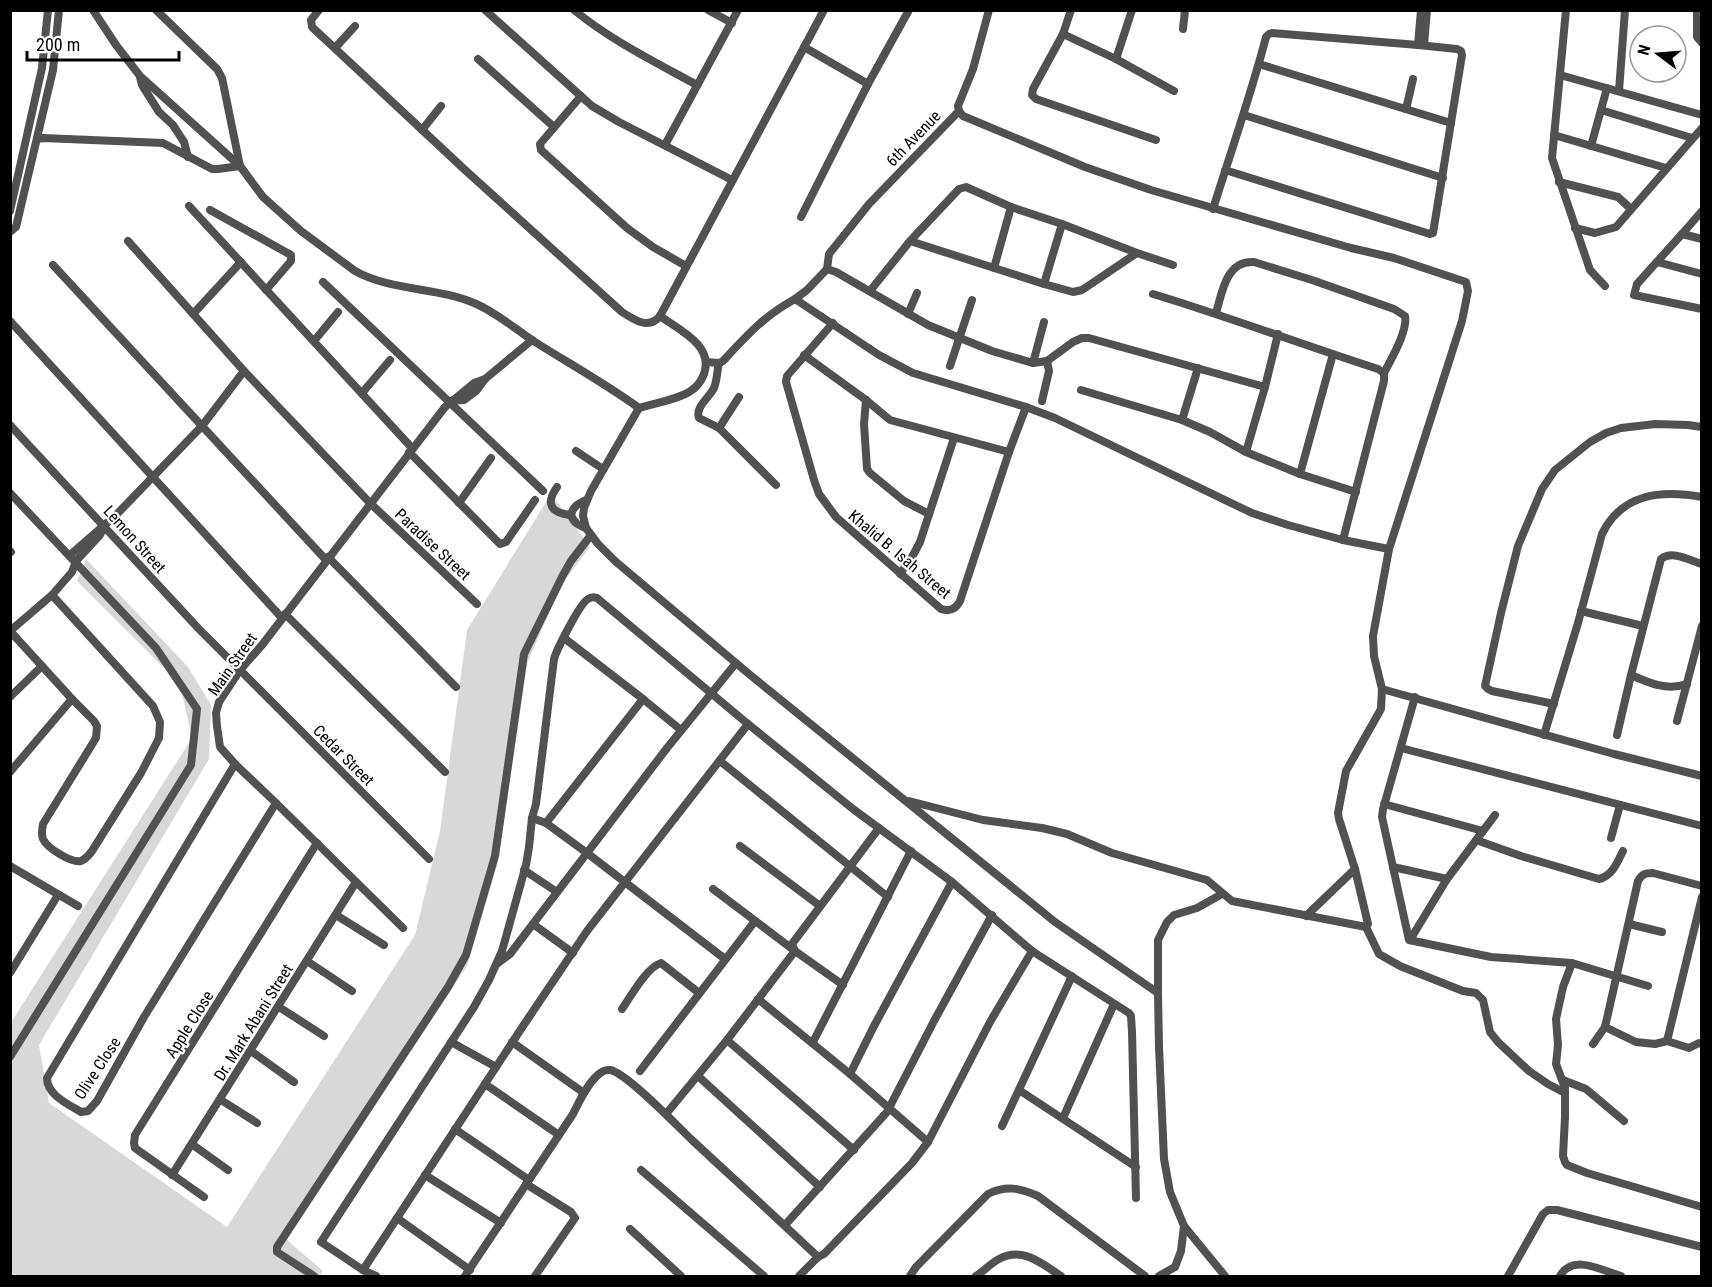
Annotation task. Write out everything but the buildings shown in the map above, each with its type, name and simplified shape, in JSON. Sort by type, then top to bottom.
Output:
[{"type":"street","points":[[10,211],[42,68],[48,10]]},
{"type":"street","points":[[13,229],[53,70],[59,10]]},
{"type":"street","points":[[93,10],[140,76],[240,166],[263,197],[301,231],[355,272],[396,285],[474,303],[490,310],[532,340],[619,393],[639,408]]},
{"type":"street","points":[[156,10],[217,69],[222,78],[240,166]]},
{"type":"street","points":[[319,10],[313,16],[310,24],[422,130],[622,312],[642,323],[653,322],[660,316],[824,10]]},
{"type":"street","points":[[485,10],[592,105],[619,122],[732,180]]},
{"type":"street","points":[[574,10],[619,43],[698,85]]},
{"type":"street","points":[[708,10],[732,23]]},
{"type":"street","points":[[665,145],[738,10]]},
{"type":"street","points":[[801,217],[868,84],[909,10]]},
{"type":"street","name":"6th Avenue","points":[[827,269],[829,254],[869,204],[958,111],[989,10]]},
{"type":"street","points":[[1071,10],[1063,34],[1033,89],[1032,95],[1036,99],[1156,140]]},
{"type":"street","points":[[1116,59],[1132,10]]},
{"type":"street","points":[[1183,29],[1185,10]]},
{"type":"street","points":[[1421,10],[1421,45]]},
{"type":"street","points":[[1421,45],[1427,10]]},
{"type":"street","points":[[1566,10],[1552,158],[1590,270],[1605,286]]},
{"type":"street","points":[[1619,91],[1625,10]]},
{"type":"street","points":[[1697,10],[1697,37],[1701,43]]},
{"type":"street","points":[[335,48],[355,26]]},
{"type":"street","points":[[1063,34],[1116,59],[1174,91]]},
{"type":"street","points":[[1213,209],[1225,170],[1244,115],[1266,37],[1269,34],[1421,45],[1457,49],[1462,53],[1433,233],[1430,234],[1225,170]]},
{"type":"street","points":[[804,47],[868,84]]},
{"type":"street","points":[[478,59],[554,127]]},
{"type":"street","points":[[1259,64],[1451,123]]},
{"type":"street","points":[[1560,75],[1701,115]]},
{"type":"street","points":[[140,76],[142,85],[159,112],[173,125],[184,142],[188,157]]},
{"type":"street","points":[[1406,109],[1413,79]]},
{"type":"street","points":[[1591,146],[1607,88]]},
{"type":"street","points":[[581,96],[540,144],[541,150],[627,228],[653,247],[686,266]]},
{"type":"street","points":[[422,130],[441,106]]},
{"type":"street","points":[[1601,110],[1692,138]]},
{"type":"street","points":[[958,111],[963,116],[1085,167],[1213,209],[1394,258],[1466,282],[1468,291],[1462,321],[1389,549],[1373,636],[1374,656],[1382,689],[1380,712],[1346,771],[1338,813],[1355,869],[1368,924],[1366,927],[1379,954],[1400,966],[1481,996],[1493,1037],[1529,1071],[1565,1093]]},
{"type":"street","points":[[1244,115],[1443,178]]},
{"type":"street","points":[[1575,228],[1595,233],[1616,226],[1701,128]]},
{"type":"street","points":[[1554,135],[1666,168]]},
{"type":"street","points":[[37,139],[154,141],[163,143],[212,169],[240,166]]},
{"type":"street","points":[[1559,182],[1618,197],[1631,209]]},
{"type":"street","points":[[870,291],[910,241],[959,189],[966,187],[1011,207],[1173,265]]},
{"type":"street","points":[[189,206],[362,393],[410,450],[500,544],[506,542],[535,500]]},
{"type":"street","points":[[994,268],[1011,207]]},
{"type":"street","points":[[210,210],[291,255],[291,261],[266,290]]},
{"type":"street","points":[[1701,210],[1637,284],[1634,295],[1701,309]]},
{"type":"street","points":[[1044,284],[1062,224]]},
{"type":"street","points":[[1682,234],[1701,238]]},
{"type":"street","name":"Paradise Street","points":[[128,241],[244,372],[370,503],[477,604]]},
{"type":"street","points":[[910,241],[1044,284],[1078,292],[1137,253]]},
{"type":"street","points":[[1216,313],[1226,278],[1239,265],[1247,261],[1312,280],[1394,309],[1404,316],[1406,322],[1404,331],[1384,373],[1384,381],[1343,540]]},
{"type":"street","points":[[193,314],[241,262]]},
{"type":"street","points":[[1657,262],[1701,274]]},
{"type":"street","points":[[53,265],[327,559],[456,687]]},
{"type":"street","points":[[707,362],[723,361],[760,322],[807,290],[827,269],[928,325],[992,351],[1033,363],[1047,362],[1073,342],[1089,338],[1265,387]]},
{"type":"street","points":[[323,282],[543,491]]},
{"type":"street","points":[[908,314],[917,293]]},
{"type":"street","points":[[1154,294],[1278,334],[1384,373]]},
{"type":"street","points":[[795,299],[879,355],[913,373],[1026,407],[1083,430],[1252,513],[1343,540],[1389,549]]},
{"type":"street","points":[[950,366],[972,300]]},
{"type":"street","points":[[314,341],[338,312]]},
{"type":"street","points":[[660,316],[694,341],[702,350],[707,362],[701,381],[692,391],[639,408],[586,500],[584,516],[586,528],[597,544],[736,663],[1055,922],[1158,993]]},
{"type":"street","points":[[10,321],[284,616],[445,772]]},
{"type":"street","points":[[1033,363],[1044,322]]},
{"type":"street","name":"Khalid B. Isah Street","points":[[833,323],[790,370],[786,382],[819,494],[836,517],[941,609],[946,611],[957,606],[960,601],[1026,407]]},
{"type":"street","points":[[1246,452],[1278,334]]},
{"type":"street","points":[[450,401],[464,400],[476,392],[485,379],[532,340]]},
{"type":"street","points":[[1300,474],[1333,354]]},
{"type":"street","points":[[804,355],[890,420],[1009,452]]},
{"type":"street","points":[[362,393],[390,360]]},
{"type":"street","points":[[1042,401],[1049,371],[1047,362]]},
{"type":"street","points":[[719,363],[713,390],[699,409],[699,418],[719,428],[776,485]]},
{"type":"street","points":[[1182,420],[1198,368]]},
{"type":"street","points":[[52,595],[153,706],[160,722],[159,738],[141,774],[92,851],[81,861],[71,860],[47,845],[42,834],[43,824],[96,738],[97,726],[10,631],[52,595],[72,572],[73,558],[100,535],[105,526],[202,426],[244,372]]},
{"type":"street","points":[[1081,390],[1182,420],[1246,452],[1300,474],[1356,492]]},
{"type":"street","points":[[719,428],[740,397]]},
{"type":"street","points":[[866,400],[864,424],[867,469],[904,501],[929,514]]},
{"type":"street","name":"Main Street","points":[[403,928],[276,802],[234,764],[220,747],[216,713],[222,696],[240,670],[450,401]]},
{"type":"street","name":"Lemon Street","points":[[10,425],[198,628],[240,670]]},
{"type":"street","points":[[1554,704],[1492,691],[1485,686],[1518,546],[1542,489],[1554,470],[1590,442],[1606,433],[1639,425],[1701,427]]},
{"type":"street","points":[[900,574],[920,542],[954,438]]},
{"type":"street","points":[[576,451],[603,469]]},
{"type":"street","points":[[459,503],[491,458]]},
{"type":"street","points":[[557,487],[551,495],[552,507],[557,513],[571,515]]},
{"type":"street","points":[[10,493],[156,648],[197,709],[191,765],[10,1057]]},
{"type":"street","points":[[1544,735],[1602,534],[1609,522],[1621,509],[1638,499],[1668,494],[1701,497]]},
{"type":"street","points":[[586,500],[575,505],[571,515],[572,520],[586,528]]},
{"type":"street","points":[[314,1276],[277,1252],[277,1247],[448,987],[466,955],[495,856],[524,654],[563,575],[591,535]]},
{"type":"street","points":[[1617,735],[1661,559],[1672,554],[1701,564]]},
{"type":"street","points":[[376,1276],[321,1242],[474,1007],[502,951],[529,847],[554,659],[585,601],[590,597],[597,598],[853,809],[952,882],[1032,951],[1129,1013],[1136,1198]]},
{"type":"street","points":[[1581,610],[1643,626]]},
{"type":"street","points":[[1677,722],[1701,626]]},
{"type":"street","points":[[564,638],[681,730]]},
{"type":"street","points":[[496,965],[510,954],[681,730],[736,663]]},
{"type":"street","points":[[10,696],[42,666]]},
{"type":"street","name":"Cedar Street","points":[[240,670],[429,859]]},
{"type":"street","points":[[1631,675],[1661,687],[1680,687],[1687,684]]},
{"type":"street","points":[[1382,689],[1701,776]]},
{"type":"street","points":[[1410,940],[1382,817],[1415,697]]},
{"type":"street","points":[[10,772],[72,699]]},
{"type":"street","points":[[546,823],[643,699]]},
{"type":"street","points":[[363,1270],[587,931],[748,724]]},
{"type":"street","points":[[1401,748],[1701,825]]},
{"type":"street","points":[[720,761],[888,897]]},
{"type":"street","name":"Olive Close","points":[[234,764],[47,1078],[51,1091],[81,1112],[88,1111],[97,1101],[144,1017],[276,802]]},
{"type":"street","points":[[905,800],[983,820],[1042,828],[1067,834],[1112,853],[1201,878],[1213,884],[1232,901],[1366,927]]},
{"type":"street","points":[[1384,804],[1483,831]]},
{"type":"street","points":[[1611,838],[1620,805]]},
{"type":"street","points":[[1410,940],[1447,879],[1495,815]]},
{"type":"street","points":[[532,818],[546,823],[725,959]]},
{"type":"street","points":[[795,951],[792,944],[879,828]]},
{"type":"street","points":[[1476,840],[1599,879],[1608,876],[1623,851]]},
{"type":"street","name":"Apple Close","points":[[204,1197],[135,1148],[135,1135],[317,843]]},
{"type":"street","points":[[740,846],[819,906]]},
{"type":"street","points":[[813,1042],[911,851]]},
{"type":"street","points":[[10,866],[78,906]]},
{"type":"street","points":[[1393,867],[1447,879]]},
{"type":"street","points":[[1306,916],[1355,869]]},
{"type":"street","points":[[524,870],[557,892]]},
{"type":"street","points":[[1593,1044],[1605,1027],[1641,876],[1647,873],[1701,886]]},
{"type":"street","name":"Dr. Mark Abani Street","points":[[172,1175],[193,1145],[356,882]]},
{"type":"street","points":[[850,1074],[952,882]]},
{"type":"street","points":[[713,889],[843,985]]},
{"type":"street","points":[[1222,894],[1197,908],[1174,915],[1167,922],[1158,940],[1158,993],[1164,1159],[1170,1192],[1184,1226],[1225,1276]]},
{"type":"street","points":[[10,973],[58,895]]},
{"type":"street","points":[[1666,1041],[1701,897]]},
{"type":"street","points":[[336,915],[384,945]]},
{"type":"street","points":[[785,1225],[883,1119],[992,915]]},
{"type":"street","points":[[640,1071],[755,921]]},
{"type":"street","points":[[533,924],[573,953]]},
{"type":"street","points":[[1629,924],[1662,933]]},
{"type":"street","points":[[1410,940],[1491,957],[1572,963],[1648,986]]},
{"type":"street","points":[[666,1114],[727,1040],[795,951]]},
{"type":"street","points":[[799,1276],[824,1254],[912,1163],[928,1142],[990,1022],[1032,951]]},
{"type":"street","points":[[307,961],[352,991]]},
{"type":"street","points":[[622,1008],[650,970],[658,963],[699,993]]},
{"type":"street","points":[[1572,963],[1563,987],[1557,1019],[1556,1064],[1563,1080],[1565,1093],[1563,1156],[1567,1165],[1701,1207]]},
{"type":"street","points":[[1002,1126],[1072,976]]},
{"type":"street","points":[[758,999],[813,1042],[928,1142]]},
{"type":"street","points":[[1063,1118],[1114,1004]]},
{"type":"street","points":[[279,1007],[324,1036]]},
{"type":"street","points":[[1605,1027],[1636,1042],[1655,1044],[1666,1041],[1689,1048],[1701,1044]]},
{"type":"street","points":[[727,1040],[854,1150]]},
{"type":"street","points":[[451,1042],[496,1067]]},
{"type":"street","points":[[512,1042],[584,1093]]},
{"type":"street","points":[[251,1051],[294,1082]]},
{"type":"street","points":[[397,1218],[468,1273],[584,1093],[597,1075],[611,1070],[666,1114],[818,1257]]},
{"type":"street","points":[[698,1076],[820,1187]]},
{"type":"street","points":[[1563,1080],[1586,1089],[1624,1121]]},
{"type":"street","points":[[485,1084],[559,1135]]},
{"type":"street","points":[[1019,1090],[1136,1167]]},
{"type":"street","points":[[221,1100],[257,1123]]},
{"type":"street","points":[[455,1129],[571,1212],[575,1218],[535,1276]]},
{"type":"street","points":[[193,1145],[228,1170]]},
{"type":"street","points":[[641,1170],[764,1276]]},
{"type":"street","points":[[425,1175],[501,1223]]},
{"type":"street","points":[[910,1276],[988,1194],[1009,1187],[1022,1188],[1038,1196],[1145,1276]]},
{"type":"street","points":[[1508,1276],[1543,1214],[1548,1210],[1557,1210],[1701,1247]]},
{"type":"street","points":[[1160,1276],[1175,1267],[1181,1251],[1184,1226]]},
{"type":"street","points":[[630,1229],[681,1276]]},
{"type":"street","points":[[976,1276],[1000,1258],[1018,1254],[1035,1259],[1061,1276]]},
{"type":"street","points":[[1560,1276],[1563,1271],[1577,1264],[1621,1276]]},
{"type":"shaded area","points":[[551,494],[590,547],[562,584],[528,661],[497,866],[467,966],[287,1240],[323,1271],[320,1276],[11,1276],[10,1024],[192,738],[180,684],[77,581],[86,559],[188,667],[211,705],[209,759],[39,1045],[49,1103],[227,1227],[415,935],[440,831],[467,630]]}]
